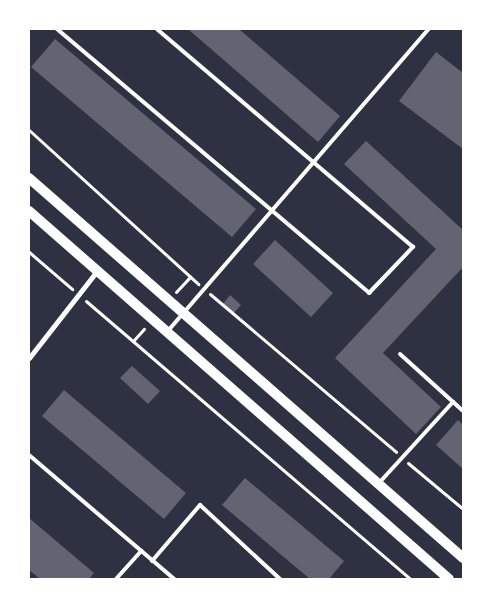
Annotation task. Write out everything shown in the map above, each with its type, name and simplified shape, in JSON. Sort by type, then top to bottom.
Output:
[{"type":"main road","points":[[29,178],[463,558]]},
{"type":"main road","points":[[29,211],[449,579]]},
{"type":"street","points":[[29,358],[97,271]]},
{"type":"lane","points":[[57,29],[369,293],[413,247],[316,162],[157,29]]},
{"type":"lane","points":[[167,332],[316,162],[429,29]]},
{"type":"lane","points":[[400,354],[463,411]]},
{"type":"lane","points":[[379,484],[453,402]]},
{"type":"lane","points":[[29,455],[174,579]]},
{"type":"lane","points":[[152,561],[200,505],[280,579]]},
{"type":"lane","points":[[116,579],[141,551]]},
{"type":"path","points":[[29,130],[204,290],[463,509]]},
{"type":"path","points":[[134,340],[410,579]]},
{"type":"building","points":[[188,29],[239,29],[340,116],[318,142]]},
{"type":"building","points":[[55,39],[256,209],[232,237],[31,67]]},
{"type":"building","points":[[436,52],[463,73],[463,149],[399,101]]},
{"type":"building","points":[[366,141],[463,230],[463,267],[383,353],[441,407],[416,434],[335,358],[436,249],[344,164]]},
{"type":"building","points":[[275,240],[333,293],[311,317],[253,264]]},
{"type":"building","points":[[230,295],[241,305],[234,313],[223,304]]},
{"type":"building","points":[[132,366],[160,391],[148,404],[120,378]]},
{"type":"building","points":[[64,390],[186,493],[164,519],[42,416]]},
{"type":"building","points":[[458,420],[463,425],[463,469],[436,445]]},
{"type":"building","points":[[245,478],[344,561],[329,579],[310,579],[222,505]]},
{"type":"building","points":[[29,518],[94,573],[89,579],[40,579],[29,570]]}]
